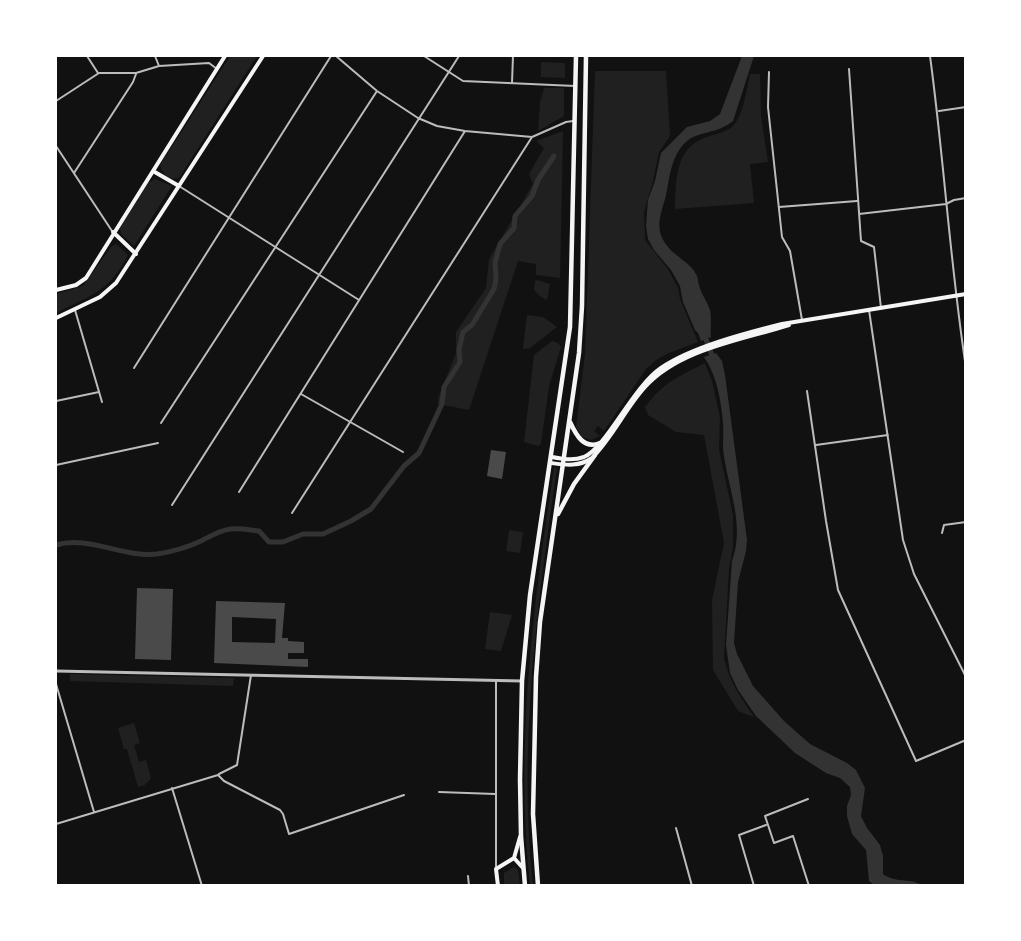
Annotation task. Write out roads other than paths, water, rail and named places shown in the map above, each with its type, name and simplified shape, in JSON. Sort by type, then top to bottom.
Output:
[{"type":"highway","points":[[525,885],[519,774],[522,681],[530,595],[567,352],[571,307],[576,56]]},
{"type":"highway","points":[[538,885],[533,814],[536,677],[540,622],[579,354],[582,306],[586,56]]},
{"type":"highway","points":[[567,352],[579,354]]},
{"type":"highway","points":[[570,422],[582,441],[591,445],[600,443]]},
{"type":"highway","points":[[556,519],[574,484],[595,456]]},
{"type":"main road","points":[[56,290],[73,286],[84,280],[225,56]]},
{"type":"main road","points":[[56,318],[100,297],[111,288],[136,254],[263,56]]},
{"type":"main road","points":[[153,171],[179,186]]},
{"type":"main road","points":[[113,232],[136,254]]},
{"type":"main road","points":[[564,462],[585,457],[600,443],[646,380],[669,363],[729,341],[802,321],[966,294]]},
{"type":"main road","points":[[551,460],[581,464],[595,456],[650,381],[671,365],[695,353]]},
{"type":"main road","points":[[498,885],[496,869],[514,858],[521,836]]},
{"type":"main road","points":[[514,858],[523,868]]},
{"type":"street","points":[[87,56],[99,74]]},
{"type":"street","points":[[155,56],[159,66]]},
{"type":"street","points":[[134,368],[331,56]]},
{"type":"street","points":[[336,56],[376,91],[418,118],[437,126],[532,137],[566,122],[575,121]]},
{"type":"street","points":[[424,56],[463,81],[576,86]]},
{"type":"street","points":[[172,505],[459,56]]},
{"type":"street","points":[[512,84],[513,56]]},
{"type":"street","points":[[930,56],[938,111],[955,296],[966,368]]},
{"type":"street","points":[[56,101],[99,74],[136,73],[159,66],[209,63],[217,69]]},
{"type":"street","points":[[849,69],[861,241],[874,247],[881,308]]},
{"type":"street","points":[[770,72],[768,107],[782,237],[790,251],[802,321]]},
{"type":"street","points":[[74,173],[133,82],[136,73]]},
{"type":"street","points":[[161,423],[376,91]]},
{"type":"street","points":[[938,111],[966,107]]},
{"type":"street","points":[[239,492],[465,131]]},
{"type":"street","points":[[292,513],[532,137]]},
{"type":"street","points":[[56,146],[113,232]]},
{"type":"street","points":[[179,186],[359,300]]},
{"type":"street","points":[[858,214],[946,204],[966,198]]},
{"type":"street","points":[[779,207],[857,201]]},
{"type":"street","points":[[75,309],[102,402]]},
{"type":"street","points":[[869,310],[903,540],[914,574],[966,677]]},
{"type":"street","points":[[56,402],[99,392]]},
{"type":"street","points":[[807,392],[838,590],[916,761],[966,740]]},
{"type":"street","points":[[301,394],[403,452]]},
{"type":"street","points":[[815,446],[888,435]]},
{"type":"street","points":[[56,465],[158,443]]},
{"type":"street","points":[[942,533],[944,525],[966,522]]},
{"type":"street","points":[[56,671],[522,681]]},
{"type":"street","points":[[56,824],[218,775],[237,765],[251,675]]},
{"type":"street","points":[[496,681],[496,869]]},
{"type":"street","points":[[56,684],[94,812]]},
{"type":"street","points":[[218,775],[224,781],[280,810],[289,834],[404,795]]},
{"type":"street","points":[[172,788],[202,885]]},
{"type":"street","points":[[438,792],[495,794]]},
{"type":"street","points":[[808,799],[765,816],[774,843],[793,836],[809,885]]},
{"type":"street","points":[[754,885],[740,835],[768,824]]},
{"type":"street","points":[[676,828],[692,885]]},
{"type":"street","points":[[468,876],[469,885]]},
{"type":"waterway","points":[[56,545],[80,543],[131,553],[157,554],[185,547],[219,532],[234,529],[259,531],[269,542],[283,542],[303,534],[323,534],[371,509],[404,466],[419,453],[442,404],[444,387],[460,362],[459,350],[463,332],[472,325],[494,289],[495,263],[500,244],[514,228],[515,216],[532,196],[538,180],[554,156]]},
{"type":"waterway","points":[[704,334],[713,358]]}]
